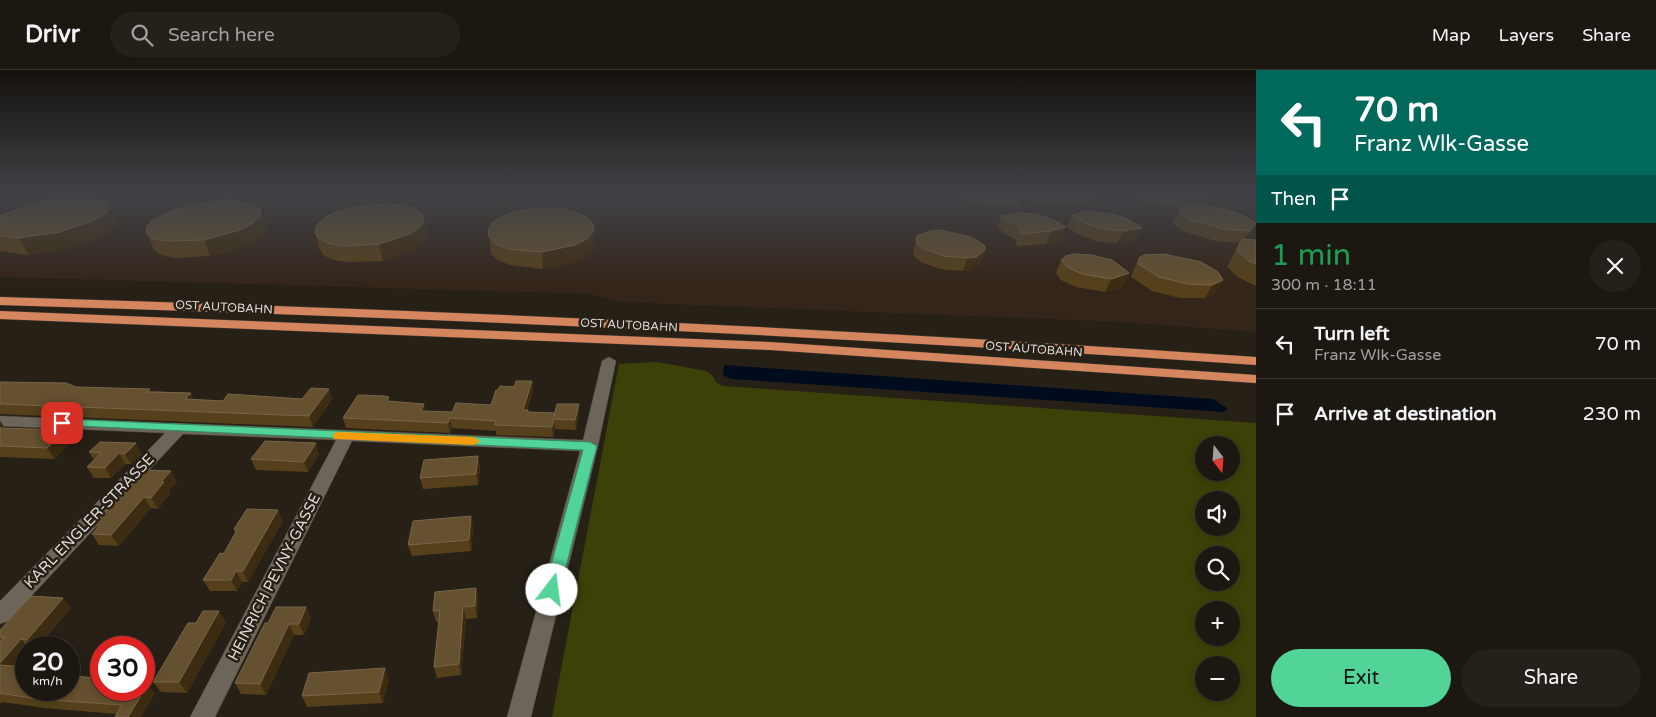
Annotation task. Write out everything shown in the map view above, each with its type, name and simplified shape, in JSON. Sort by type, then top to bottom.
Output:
[{"type":"highway","name":"OST AUTOBAHN","points":[[0,301],[174,305],[769,330],[1256,361]]},
{"type":"highway","name":"OST AUTOBAHN","points":[[0,315],[760,346],[1256,378]]},
{"type":"street","points":[[519,717],[590,446],[609,361]]},
{"type":"street","points":[[0,421],[590,446]]},
{"type":"street","name":"KARL ENGLER-STRASSE","points":[[0,615],[178,428]]},
{"type":"street","name":"HEINRICH PEVNY-GASSE","points":[[202,717],[346,436]]},
{"type":"shaded area","points":[[0,224],[1256,224],[1256,332],[1121,322],[618,302],[591,294],[0,277]]},
{"type":"green space","points":[[657,362],[706,371],[712,375],[716,382],[723,386],[1256,423],[1256,717],[552,717],[619,364]]},
{"type":"water","points":[[724,365],[1213,399],[1228,409],[1224,412],[731,379],[723,375]]},
{"type":"building","points":[[0,224],[83,224],[60,232],[19,238],[0,236]]},
{"type":"building","points":[[149,224],[251,224],[240,230],[204,240],[167,241],[154,239],[147,234],[146,228]]},
{"type":"building","points":[[422,224],[410,234],[379,244],[342,246],[328,243],[318,238],[315,232],[317,225]]},
{"type":"building","points":[[491,224],[594,225],[593,232],[587,239],[575,245],[542,252],[508,249],[496,244],[489,237],[488,230]]},
{"type":"building","points":[[1014,224],[1061,224],[1066,227],[1051,231],[1021,234],[1020,228]]},
{"type":"building","points":[[1088,224],[1136,224],[1142,228],[1123,231],[1104,229]]},
{"type":"building","points":[[1206,224],[1255,224],[1250,231],[1223,229]]},
{"type":"building","points":[[940,230],[971,237],[984,245],[985,250],[976,257],[967,258],[944,256],[918,245],[917,236],[930,231]]},
{"type":"building","points":[[1242,239],[1256,240],[1256,264],[1249,261],[1237,250]]},
{"type":"building","points":[[1073,254],[1092,255],[1112,260],[1129,273],[1111,279],[1082,274],[1067,267],[1061,260]]},
{"type":"building","points":[[1164,254],[1201,262],[1218,272],[1223,280],[1212,285],[1188,284],[1159,277],[1138,264],[1139,258],[1144,255]]},
{"type":"building","points":[[516,381],[532,381],[523,410],[528,410],[528,412],[555,413],[557,404],[579,404],[575,420],[554,419],[552,427],[495,425],[496,421],[450,418],[448,423],[343,418],[358,395],[384,396],[389,397],[387,401],[424,404],[421,411],[452,412],[456,403],[491,405],[496,390],[500,386],[514,387]]},
{"type":"building","points":[[0,382],[66,383],[76,387],[150,389],[147,392],[191,393],[185,399],[223,401],[228,394],[302,399],[311,388],[329,389],[309,416],[0,404]]},
{"type":"building","points":[[0,428],[66,430],[47,448],[0,446]]},
{"type":"building","points":[[265,441],[316,443],[304,462],[251,459]]},
{"type":"building","points":[[100,442],[136,443],[125,454],[119,453],[105,468],[87,467],[101,453],[89,452]]},
{"type":"building","points":[[478,456],[476,474],[420,478],[424,460]]},
{"type":"building","points":[[145,470],[171,471],[151,498],[144,497],[111,535],[92,534],[100,525],[94,525]]},
{"type":"building","points":[[247,509],[278,510],[243,571],[236,571],[231,580],[203,580],[220,553],[224,554],[237,530],[234,529]]},
{"type":"building","points":[[471,516],[469,540],[408,545],[413,521]]},
{"type":"building","points":[[476,588],[475,606],[463,607],[459,664],[434,667],[440,610],[433,611],[435,592]]},
{"type":"building","points":[[31,596],[63,598],[30,636],[15,636],[15,646],[0,663],[0,642],[5,637],[0,637],[0,630]]},
{"type":"building","points":[[276,607],[306,607],[299,624],[289,624],[260,684],[235,683],[265,623],[268,623]]},
{"type":"building","points":[[203,611],[219,611],[179,682],[155,682],[155,679],[188,623],[196,623]]},
{"type":"building","points":[[0,665],[15,666],[15,696],[0,693]]},
{"type":"building","points":[[385,668],[379,692],[302,696],[309,673]]},
{"type":"building","points":[[80,676],[90,678],[90,701],[138,701],[128,717],[115,717],[122,705],[65,701],[80,701]]},
{"type":"slow traffic","points":[[339,436],[474,441]]},
{"type":"route","points":[[62,423],[590,446],[552,590]]}]
